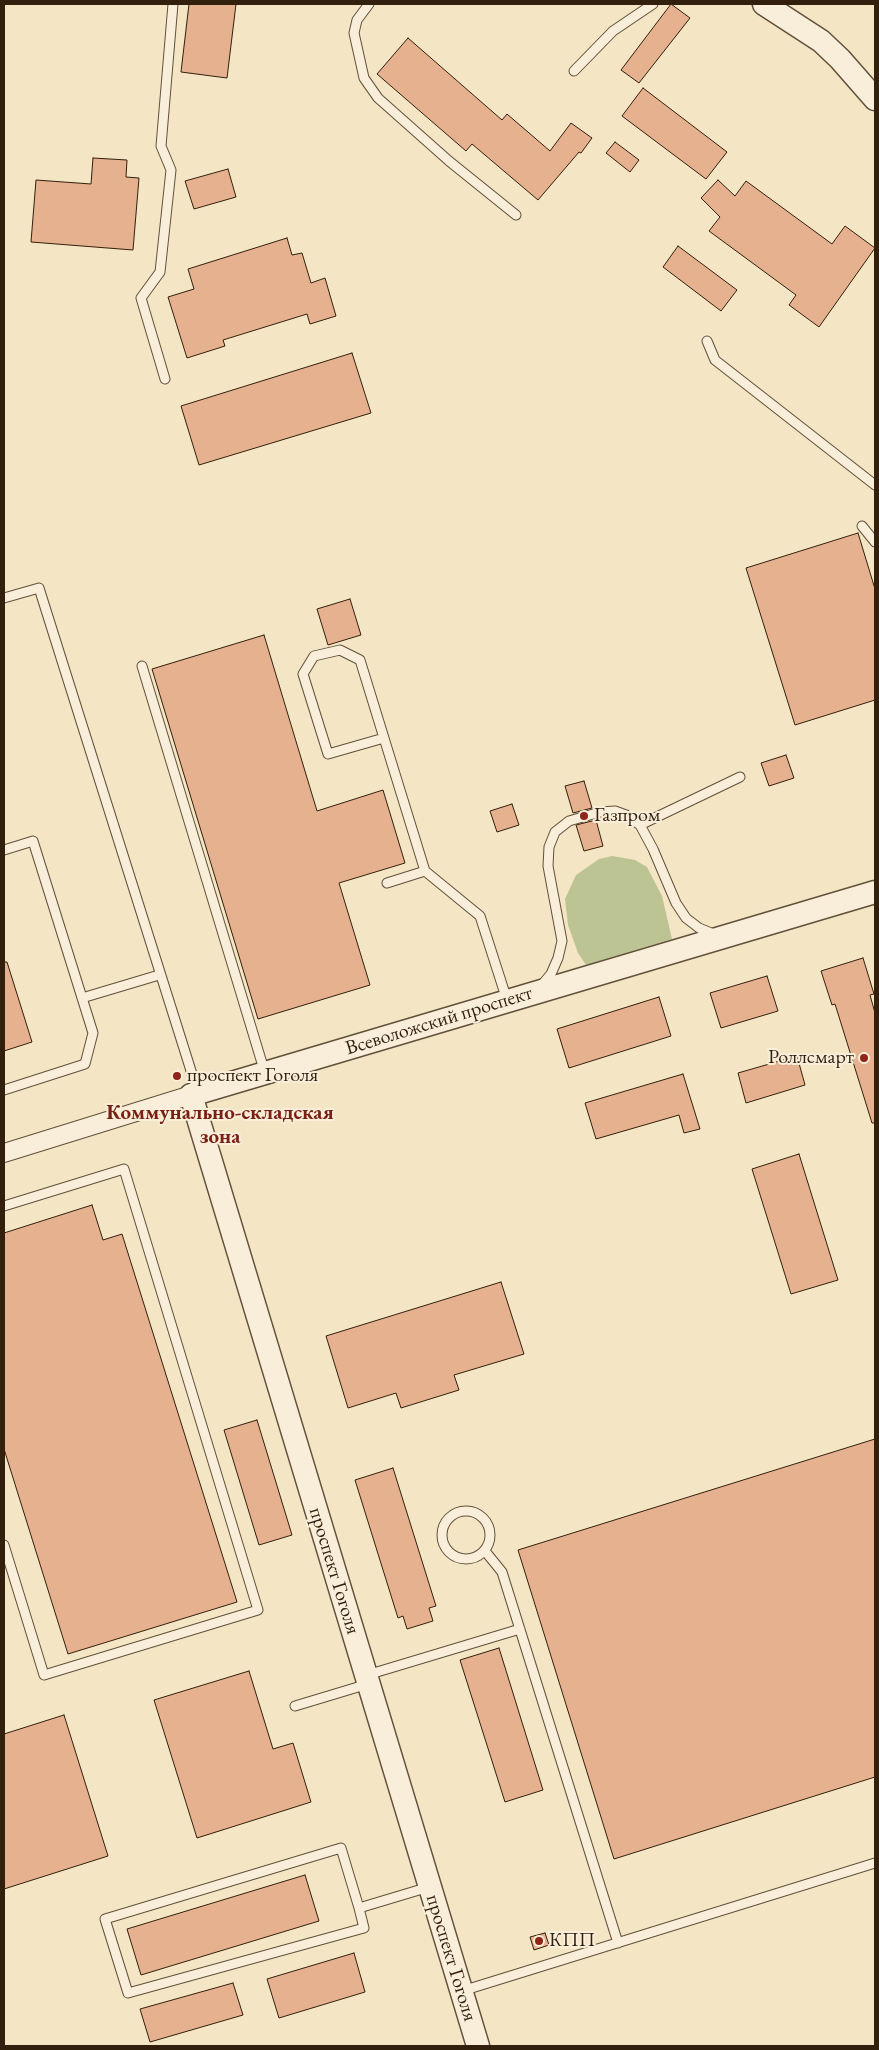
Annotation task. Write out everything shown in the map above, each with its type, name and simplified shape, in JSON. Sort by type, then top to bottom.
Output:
[{"type":"street","points":[[764,4],[821,41],[840,59],[875,99]]},
{"type":"street","name":"Всеволожский проспект","points":[[4,1152],[721,936],[875,892]]},
{"type":"street","name":"проспект Гоголя","points":[[195,1094],[367,1679],[478,2046]]},
{"type":"lane","points":[[165,378],[141,298],[160,272],[171,170],[161,146],[173,4]]},
{"type":"lane","points":[[369,4],[357,20],[354,33],[364,78],[378,98],[449,161],[516,215]]},
{"type":"lane","points":[[574,71],[613,30],[653,4]]},
{"type":"lane","points":[[707,341],[715,360],[875,485]]},
{"type":"lane","points":[[862,526],[875,542]]},
{"type":"lane","points":[[4,598],[39,588],[195,1094]]},
{"type":"lane","points":[[384,738],[328,754],[303,674],[314,656],[340,650],[360,660],[425,871],[480,916],[507,1000]]},
{"type":"lane","points":[[142,666],[265,1073]]},
{"type":"lane","points":[[640,825],[740,777]]},
{"type":"lane","points":[[536,992],[551,974],[558,958],[562,941],[548,866],[549,846],[555,832],[569,821],[600,812],[615,811],[626,815],[640,825],[676,903],[686,918],[699,928],[721,936]]},
{"type":"lane","points":[[4,850],[33,841],[93,1033],[85,1064],[4,1090]]},
{"type":"lane","points":[[387,883],[425,871]]},
{"type":"lane","points":[[82,998],[159,975]]},
{"type":"lane","points":[[4,1206],[124,1169],[258,1610],[44,1675],[4,1545]]},
{"type":"lane","points":[[465,1510],[474,1511],[483,1516],[489,1524],[491,1533],[490,1543],[485,1551],[478,1557],[468,1560],[450,1554],[444,1546],[442,1536],[443,1527],[448,1518],[456,1512],[465,1510]]},
{"type":"lane","points":[[485,1551],[502,1572],[618,1943]]},
{"type":"lane","points":[[295,1706],[367,1679],[520,1629]]},
{"type":"lane","points":[[341,1848],[359,1908],[364,1928],[128,1993],[106,1920],[341,1848]]},
{"type":"lane","points":[[462,1992],[875,1863]]},
{"type":"lane","points":[[359,1908],[430,1887]]},
{"type":"green space","points":[[612,856],[635,860],[647,867],[662,896],[672,939],[586,965],[578,953],[568,925],[565,899],[576,875],[599,859]]},
{"type":"building","points":[[189,4],[236,4],[227,78],[181,72]]},
{"type":"building","points":[[671,4],[690,18],[639,83],[621,70]]},
{"type":"building","points":[[408,38],[502,120],[507,114],[550,151],[571,123],[592,138],[581,153],[579,152],[538,200],[472,144],[466,151],[377,74]]},
{"type":"building","points":[[643,88],[727,152],[706,179],[622,116]]},
{"type":"building","points":[[615,142],[639,160],[630,172],[606,153]]},
{"type":"building","points":[[93,158],[127,160],[126,177],[139,178],[133,250],[31,242],[36,180],[91,184]]},
{"type":"building","points":[[228,169],[236,197],[194,209],[185,181]]},
{"type":"building","points":[[718,180],[735,196],[746,181],[832,244],[845,226],[875,248],[819,327],[789,305],[796,295],[709,231],[720,217],[701,198]]},
{"type":"building","points":[[287,238],[292,255],[302,253],[311,283],[325,278],[336,316],[310,324],[307,314],[223,340],[225,346],[187,358],[168,297],[194,289],[188,269]]},
{"type":"building","points":[[678,246],[737,290],[721,311],[663,267]]},
{"type":"building","points":[[352,353],[371,413],[199,465],[181,406]]},
{"type":"building","points":[[858,533],[875,589],[875,700],[795,725],[746,568]]},
{"type":"building","points":[[350,599],[361,635],[328,645],[317,609]]},
{"type":"building","points":[[264,635],[317,811],[383,790],[405,863],[339,883],[370,985],[258,1019],[152,669]]},
{"type":"building","points":[[786,755],[794,778],[769,786],[761,763]]},
{"type":"building","points":[[584,781],[592,808],[573,813],[565,786]]},
{"type":"building","points":[[512,804],[519,825],[497,832],[490,811]]},
{"type":"building","points":[[596,820],[603,846],[584,851],[576,825]]},
{"type":"building","name":"Роллсмарт","points":[[863,958],[874,994],[870,995],[875,1013],[875,1123],[872,1123],[835,1004],[832,1005],[821,971]]},
{"type":"building","points":[[4,962],[7,962],[32,1042],[4,1051]]},
{"type":"building","points":[[767,976],[778,1011],[721,1028],[710,993]]},
{"type":"building","points":[[659,997],[671,1036],[569,1068],[557,1029]]},
{"type":"building","points":[[797,1056],[805,1085],[746,1103],[738,1073]]},
{"type":"building","points":[[683,1074],[700,1129],[684,1133],[679,1115],[596,1139],[585,1103]]},
{"type":"building","points":[[799,1154],[838,1280],[791,1294],[752,1169]]},
{"type":"building","points":[[92,1205],[103,1240],[122,1234],[237,1602],[68,1654],[4,1449],[4,1233]]},
{"type":"building","points":[[501,1282],[524,1354],[454,1375],[459,1390],[401,1408],[396,1393],[348,1408],[326,1336]]},
{"type":"building","points":[[257,1420],[292,1535],[259,1545],[224,1430]]},
{"type":"building","points":[[875,1439],[875,1777],[614,1859],[518,1550]]},
{"type":"building","points":[[393,1468],[436,1606],[429,1608],[433,1621],[407,1629],[403,1616],[398,1618],[355,1480]]},
{"type":"building","points":[[499,1648],[543,1790],[505,1802],[460,1660]]},
{"type":"building","points":[[249,1671],[273,1749],[293,1743],[311,1802],[197,1838],[154,1700]]},
{"type":"building","points":[[64,1715],[108,1856],[4,1889],[4,1734]]},
{"type":"building","points":[[305,1875],[319,1921],[141,1975],[127,1929]]},
{"type":"building","name":"КПП","points":[[545,1933],[549,1945],[534,1950],[530,1937]]},
{"type":"building","points":[[354,1953],[365,1992],[279,2018],[267,1979]]},
{"type":"building","points":[[233,1983],[243,2015],[150,2042],[140,2009]]},
{"type":"place","name":"Газпром","points":[[584,816]]},
{"type":"place","name":"Роллсмарт","points":[[864,1058]]},
{"type":"place","name":"проспект Гоголя","points":[[177,1076]]},
{"type":"place","name":"КПП","points":[[539,1941]]},
{"type":"district","name":"Коммунально-складская зона","points":[[220,1125]]}]
